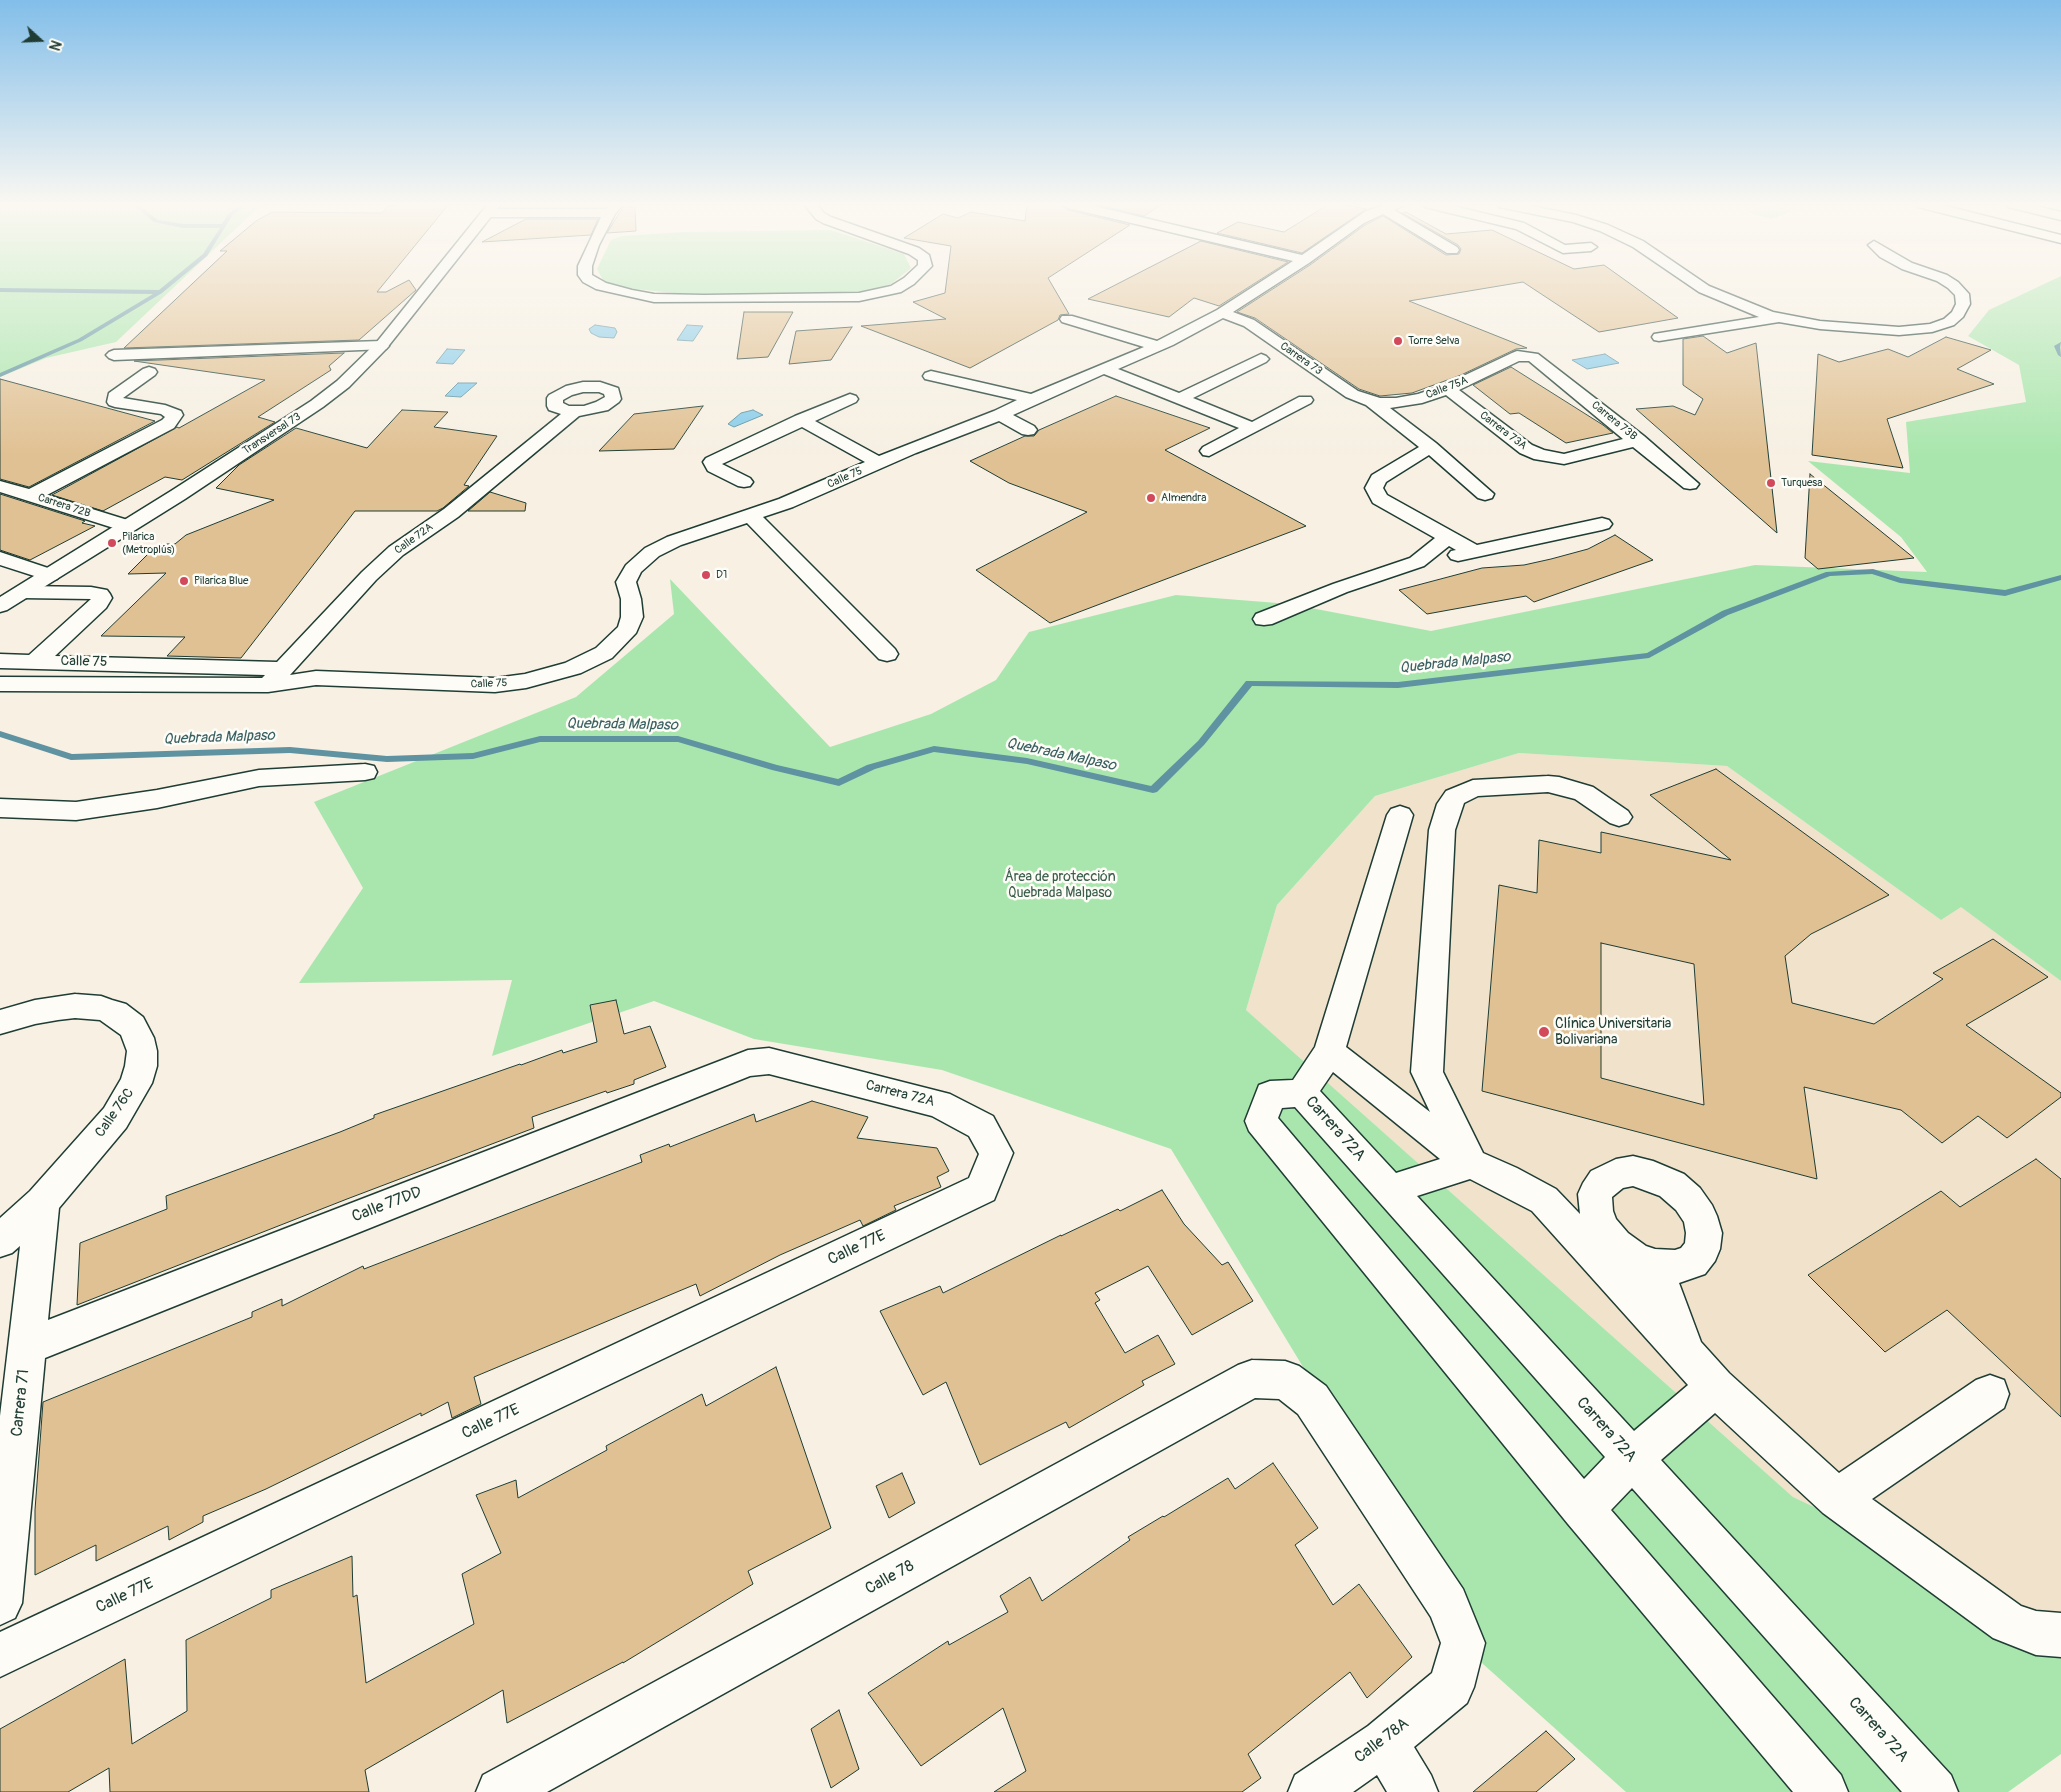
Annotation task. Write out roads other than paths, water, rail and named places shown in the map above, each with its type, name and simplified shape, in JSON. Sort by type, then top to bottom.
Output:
[{"type":"street","name":"Transversal 73","points":[[0,606],[318,404],[343,384],[381,346],[428,288]]},
{"type":"street","points":[[607,288],[654,298],[836,298],[859,297],[898,288]]},
{"type":"street","name":"Calle 75","points":[[0,684],[268,685],[316,678],[495,686],[551,675],[590,661],[604,653],[619,639],[628,628],[632,617],[631,599],[626,582],[633,569],[652,552],[674,541],[751,516],[1000,415],[1190,331],[1261,288]]},
{"type":"street","points":[[1702,288],[1752,310],[1780,318],[1820,325],[1899,331],[1932,328],[1949,322],[1958,314],[1963,304],[1962,294],[1956,288]]},
{"type":"street","name":"Carrera 73","points":[[1222,313],[1249,322],[1352,394]]},
{"type":"street","points":[[1659,337],[1780,318]]},
{"type":"street","points":[[1067,319],[1158,346]]},
{"type":"street","points":[[114,355],[381,346]]},
{"type":"street","name":"Calle 75A","points":[[1352,394],[1372,402],[1408,401],[1448,388],[1517,356],[1533,357],[1538,360]]},
{"type":"street","points":[[1181,398],[1261,359]]},
{"type":"street","name":"Carrera 73B","points":[[1538,360],[1690,484]]},
{"type":"street","points":[[1105,369],[1253,428]]},
{"type":"street","points":[[30,496],[168,424],[175,415],[165,410],[115,402],[115,396],[149,372]]},
{"type":"street","points":[[932,376],[1033,399]]},
{"type":"street","name":"Carrera 73A","points":[[1448,388],[1526,449],[1540,455],[1564,459],[1638,440]]},
{"type":"street","points":[[744,482],[714,467],[712,462],[850,399]]},
{"type":"street","points":[[1210,452],[1305,400]]},
{"type":"street","points":[[1372,402],[1430,447],[1485,494]]},
{"type":"street","name":"Calle 72A","points":[[268,685],[369,576],[396,551],[451,513],[575,411]]},
{"type":"street","points":[[1000,415],[1028,430]]},
{"type":"street","points":[[801,420],[879,463]]},
{"type":"street","points":[[1430,447],[1378,479],[1374,488],[1380,499],[1475,552]]},
{"type":"street","name":"Carrera 72B","points":[[0,486],[128,526]]},
{"type":"street","points":[[751,516],[887,654]]},
{"type":"street","points":[[1264,619],[1340,588],[1417,562],[1475,552],[1602,524]]},
{"type":"street","points":[[1417,562],[1447,538]]},
{"type":"street","points":[[0,558],[50,575]]},
{"type":"street","points":[[23,592],[92,593],[100,594],[102,598],[99,604],[36,661]]},
{"type":"street","name":"Calle 75","points":[[0,661],[284,668],[316,678]]},
{"type":"street","points":[[67,684],[86,663]]},
{"type":"street","points":[[0,808],[76,811],[157,800],[260,778],[365,772]]},
{"type":"street","points":[[1471,1164],[1427,1072],[1442,830],[1450,804],[1455,797],[1473,788],[1548,784],[1560,785],[1584,793],[1619,817]]},
{"type":"street","points":[[1302,1093],[1328,1051],[1400,815]]},
{"type":"street","name":"Calle 76C","points":[[0,1022],[58,1008],[75,1006],[101,1008],[124,1019],[132,1026],[139,1038],[142,1051],[141,1066],[128,1099],[98,1138],[42,1202]]},
{"type":"street","points":[[1328,1051],[1471,1164],[1506,1179],[1544,1200],[1596,1211]]},
{"type":"street","name":"Carrera 72A","points":[[748,1063],[769,1062],[939,1104],[981,1126],[996,1153],[982,1189]]},
{"type":"street","name":"Calle 77DD","points":[[26,1347],[748,1063]]},
{"type":"street","name":"Carrera 72A","points":[[1824,1792],[1584,1509],[1261,1121],[1270,1095],[1302,1093],[1934,1792]]},
{"type":"street","points":[[1390,1190],[1471,1164]]},
{"type":"street","points":[[1633,1171],[1653,1176],[1672,1185],[1688,1199],[1700,1216],[1704,1233],[1702,1250],[1692,1262],[1675,1267],[1655,1266],[1634,1258],[1616,1245],[1603,1229],[1596,1211],[1595,1194],[1603,1182],[1616,1174],[1633,1171]]},
{"type":"street","name":"Calle 77E","points":[[0,1655],[982,1189]]},
{"type":"street","points":[[1544,1200],[1687,1354],[1715,1387],[1837,1499],[2008,1623],[2036,1633],[2061,1635]]},
{"type":"street","points":[[0,1241],[42,1202]]},
{"type":"street","name":"Carrera 71","points":[[0,1603],[42,1202]]},
{"type":"street","points":[[1655,1266],[1687,1354]]},
{"type":"street","name":"Calle 78","points":[[500,1792],[1252,1379],[1285,1380],[1312,1400],[1448,1604],[1464,1643],[1451,1687]]},
{"type":"street","points":[[1584,1509],[1632,1459],[1715,1387]]},
{"type":"street","points":[[1837,1499],[1990,1394]]},
{"type":"street","name":"Calle 78A","points":[[1312,1792],[1384,1742],[1451,1687]]},
{"type":"street","points":[[1384,1742],[1414,1792]]},
{"type":"water","points":[[595,325],[615,328],[617,332],[614,338],[599,337],[591,333],[589,329]]},
{"type":"water","points":[[687,325],[703,326],[693,341],[677,340]]},
{"type":"water","points":[[447,349],[465,350],[453,364],[436,363]]},
{"type":"water","points":[[1605,354],[1619,363],[1587,369],[1572,360]]},
{"type":"water","points":[[458,383],[477,383],[461,397],[445,396]]},
{"type":"water","points":[[753,410],[763,415],[734,427],[728,424],[741,413]]},
{"type":"waterway","points":[[160,292],[165,288]]},
{"type":"waterway","points":[[0,290],[160,292]]},
{"type":"waterway","points":[[0,375],[80,340],[160,292]]},
{"type":"waterway","name":"Quebrada Malpaso","points":[[2061,344],[2057,346],[2061,355]]},
{"type":"waterway","name":"Quebrada Malpaso","points":[[0,734],[71,757],[290,750],[387,759],[473,756],[540,739],[678,739],[776,768],[839,783],[871,767],[934,749],[1027,761],[1153,790],[1201,743],[1249,683],[1398,685],[1649,655],[1725,613],[1829,574],[1873,571],[1900,580],[2005,593],[2061,577]]},
{"type":"place","name":"Torre Selva","points":[[1398,341]]},
{"type":"place","name":"Turquesa","points":[[1771,483]]},
{"type":"place","name":"Almendra","points":[[1151,498]]},
{"type":"place","name":"Pilarica (Metroplús)","points":[[112,543]]},
{"type":"place","name":"D1","points":[[706,575]]},
{"type":"place","name":"Pilarica Blue","points":[[184,581]]},
{"type":"place","name":"Clínica Universitaria Bolivariana","points":[[1544,1032]]},
{"type":"park label","name":"Área de protección Quebrada Malpaso","points":[[1060,886]]}]
